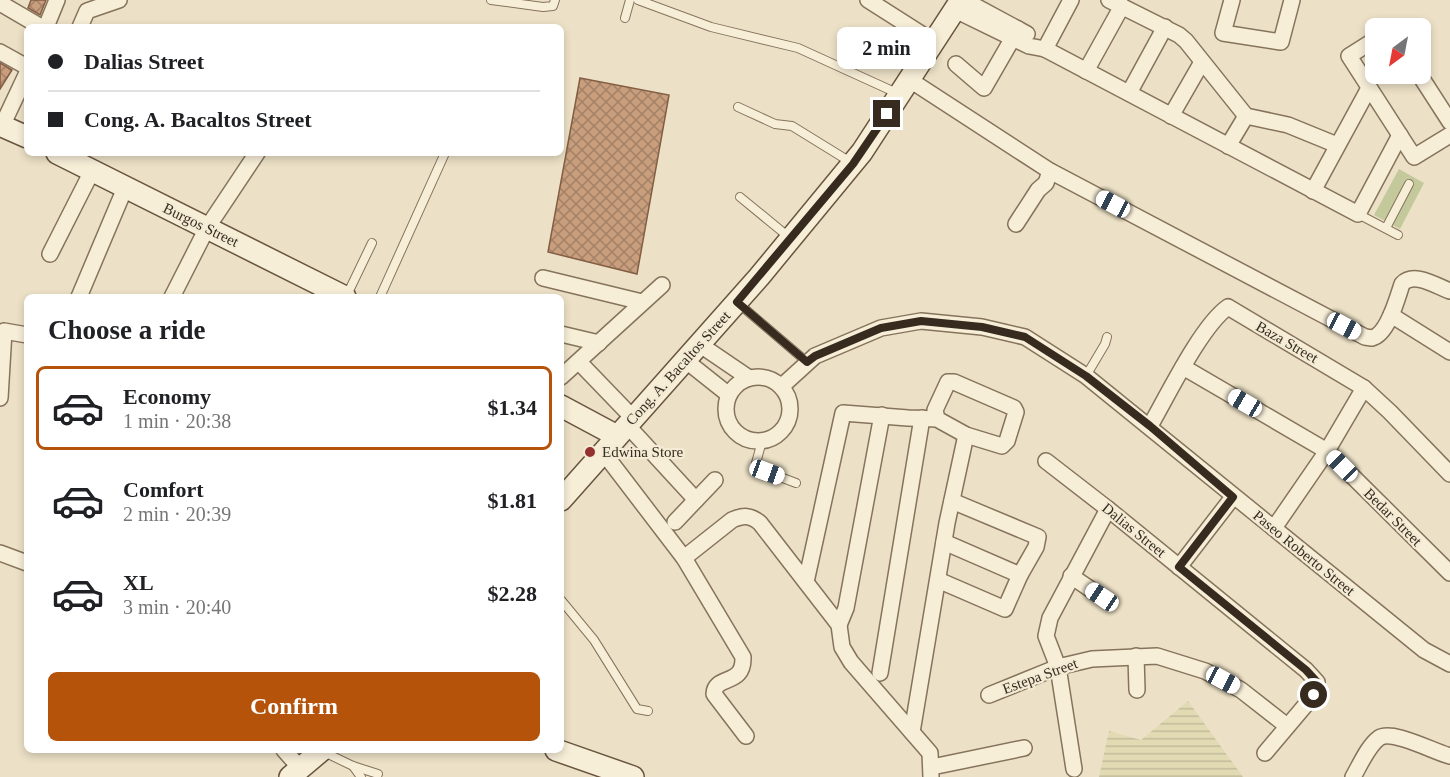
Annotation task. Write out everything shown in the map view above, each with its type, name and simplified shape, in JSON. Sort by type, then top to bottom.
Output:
[{"type":"street","points":[[47,24],[57,0]]},
{"type":"street","points":[[81,24],[87,11],[119,0]]},
{"type":"street","points":[[868,0],[934,42]]},
{"type":"street","points":[[1045,49],[1071,0]]},
{"type":"street","points":[[1232,0],[1223,33],[1281,42],[1292,0]]},
{"type":"street","points":[[0,3],[36,24]]},
{"type":"street","points":[[960,3],[1015,33],[1029,46],[1045,49],[1358,214],[1400,135]]},
{"type":"street","name":"Cong. A. Bacaltos Street","points":[[564,497],[737,302],[853,164],[960,3]]},
{"type":"street","points":[[1086,71],[1115,3],[1165,27],[1186,41],[1245,116],[1288,125],[1337,145]]},
{"type":"street","points":[[1128,93],[1165,27]]},
{"type":"street","points":[[956,64],[984,88],[1015,33]]},
{"type":"street","points":[[1365,46],[1349,56],[1365,82]]},
{"type":"street","points":[[0,51],[24,65]]},
{"type":"street","points":[[1171,116],[1202,62]]},
{"type":"street","points":[[24,79],[1,125],[24,136]]},
{"type":"street","points":[[1366,84],[1414,157],[1450,135]]},
{"type":"street","points":[[1425,84],[1450,122]]},
{"type":"street","points":[[905,87],[1050,171],[1365,337],[1376,337],[1391,315],[1402,284],[1411,278],[1450,291]]},
{"type":"street","points":[[1314,190],[1369,88]]},
{"type":"street","points":[[1228,146],[1245,116]]},
{"type":"street","name":"Burgos Street","points":[[63,156],[339,294]]},
{"type":"street","points":[[174,294],[207,228],[255,156]]},
{"type":"street","points":[[50,254],[92,171]]},
{"type":"street","points":[[1016,224],[1030,201],[1046,183],[1050,171]]},
{"type":"street","points":[[80,294],[125,188]]},
{"type":"street","points":[[543,278],[642,302]]},
{"type":"street","points":[[564,374],[662,285]]},
{"type":"street","name":"Baza Street","points":[[1150,426],[1217,315],[1228,307],[1364,388],[1450,474]]},
{"type":"street","points":[[1391,315],[1450,352]]},
{"type":"street","name":"Paseo Roberto Street","points":[[782,386],[815,356],[881,328],[921,321],[982,327],[1025,337],[1086,376],[1424,650],[1450,664]]},
{"type":"street","points":[[0,398],[4,331],[24,334]]},
{"type":"street","points":[[564,335],[599,343]]},
{"type":"street","points":[[692,352],[749,378]]},
{"type":"street","points":[[692,352],[729,396]]},
{"type":"street","points":[[579,362],[626,426],[696,500]]},
{"type":"street","name":"Bedar Street","points":[[1184,367],[1327,451],[1450,573]]},
{"type":"street","points":[[760,377],[782,386],[791,408],[789,420],[783,430],[762,441],[743,437],[730,423],[727,414],[729,396],[737,385],[749,378],[760,377]]},
{"type":"street","points":[[806,582],[843,412],[930,418],[966,435],[1002,446],[1007,441],[1016,412],[1014,408],[954,382],[948,382],[930,418],[880,674]]},
{"type":"street","points":[[1274,528],[1327,451],[1364,388]]},
{"type":"street","points":[[564,407],[626,426]]},
{"type":"street","points":[[839,625],[852,584],[882,415]]},
{"type":"street","points":[[912,732],[944,542],[966,435]]},
{"type":"street","points":[[603,452],[684,558],[743,657],[744,667],[738,676],[716,685],[714,694],[746,736]]},
{"type":"street","name":"Dalias Street","points":[[1046,461],[1297,663],[1317,682],[1314,695],[1265,753]]},
{"type":"street","points":[[675,522],[715,480]]},
{"type":"street","points":[[1179,567],[1233,497]]},
{"type":"street","points":[[938,580],[1005,609],[1036,547],[1038,537],[952,501]]},
{"type":"street","points":[[1074,769],[1058,667],[1047,636],[1050,618],[1108,509]]},
{"type":"street","points":[[684,558],[732,520],[740,516],[751,516],[760,523],[839,625],[842,647],[851,662],[930,753],[932,772],[1024,748]]},
{"type":"street","points":[[944,542],[1020,575]]},
{"type":"street","points":[[0,553],[24,562]]},
{"type":"street","points":[[1071,576],[1102,597]]},
{"type":"street","points":[[1136,656],[1137,690]]},
{"type":"street","name":"Estepa Street","points":[[989,695],[1058,667],[1092,659],[1157,656],[1205,671],[1241,690],[1287,726]]},
{"type":"street","points":[[1353,777],[1377,739],[1385,734],[1397,736],[1450,756]]},
{"type":"street","points":[[286,753],[296,773],[319,753]]},
{"type":"street","points":[[564,753],[633,777]]},
{"type":"lane","points":[[491,0],[543,7],[553,6],[555,0]]},
{"type":"lane","points":[[625,18],[630,0]]},
{"type":"lane","points":[[638,0],[711,27],[798,48],[905,87]]},
{"type":"lane","points":[[738,107],[775,124],[792,126],[853,164]]},
{"type":"lane","points":[[381,294],[444,156]]},
{"type":"lane","points":[[1386,228],[1409,184]]},
{"type":"lane","points":[[740,197],[791,239]]},
{"type":"lane","points":[[1358,214],[1398,235]]},
{"type":"lane","points":[[346,294],[372,243]]},
{"type":"lane","points":[[737,302],[807,362]]},
{"type":"lane","points":[[1086,376],[1105,345],[1107,337]]},
{"type":"lane","points":[[762,441],[756,463],[767,472],[796,483]]},
{"type":"lane","points":[[564,604],[594,639],[637,709],[648,711]]},
{"type":"lane","points":[[328,753],[353,766],[378,774]]},
{"type":"lane","points":[[353,766],[361,777]]},
{"type":"shaded area","points":[[1188,701],[1243,777],[1099,777],[1109,731],[1141,740]]},
{"type":"green space","points":[[1399,169],[1424,183],[1400,229],[1374,215]]},
{"type":"building","points":[[31,0],[46,0],[40,15],[28,8]]},
{"type":"building","points":[[0,63],[12,70],[0,89]]},
{"type":"building","points":[[580,78],[669,95],[637,274],[548,252]]},
{"type":"place","name":"Edwina Store","points":[[590,452]]},
{"type":"route","points":[[887,114],[853,164],[737,302],[807,362],[815,356],[881,328],[921,321],[982,327],[1025,337],[1086,376],[1150,426],[1233,497],[1179,567],[1306,670],[1317,682],[1314,695]]}]
